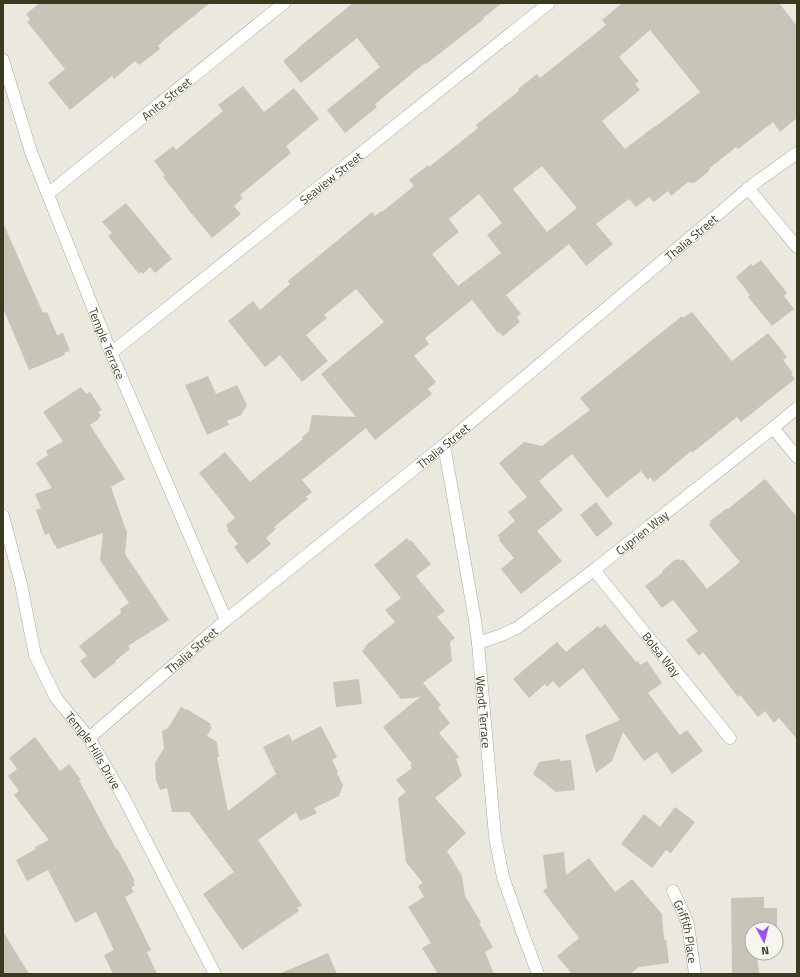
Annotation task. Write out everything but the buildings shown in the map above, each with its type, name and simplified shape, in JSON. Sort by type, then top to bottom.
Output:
[{"type":"street","name":"Anita Street","points":[[48,194],[284,3]]},
{"type":"street","name":"Seaview Street","points":[[111,353],[549,3]]},
{"type":"street","name":"Temple Terrace","points":[[3,60],[31,152],[111,353],[226,620]]},
{"type":"street","name":"Thalia Street","points":[[89,738],[226,620],[444,445],[748,188],[797,153]]},
{"type":"street","points":[[748,188],[797,247]]},
{"type":"street","name":"Cuprien Way","points":[[478,643],[517,628],[594,570],[797,408]]},
{"type":"street","points":[[773,428],[797,457]]},
{"type":"street","name":"Wendt Terrace","points":[[444,445],[474,612],[495,836],[504,877],[538,974]]},
{"type":"street","name":"Temple Hills Drive","points":[[3,516],[21,584],[35,655],[56,698],[89,738],[124,798],[215,974]]},
{"type":"street","name":"Bolsa Way","points":[[594,570],[730,738]]},
{"type":"street","name":"Griffith Place","points":[[673,890],[688,925],[694,974]]}]
